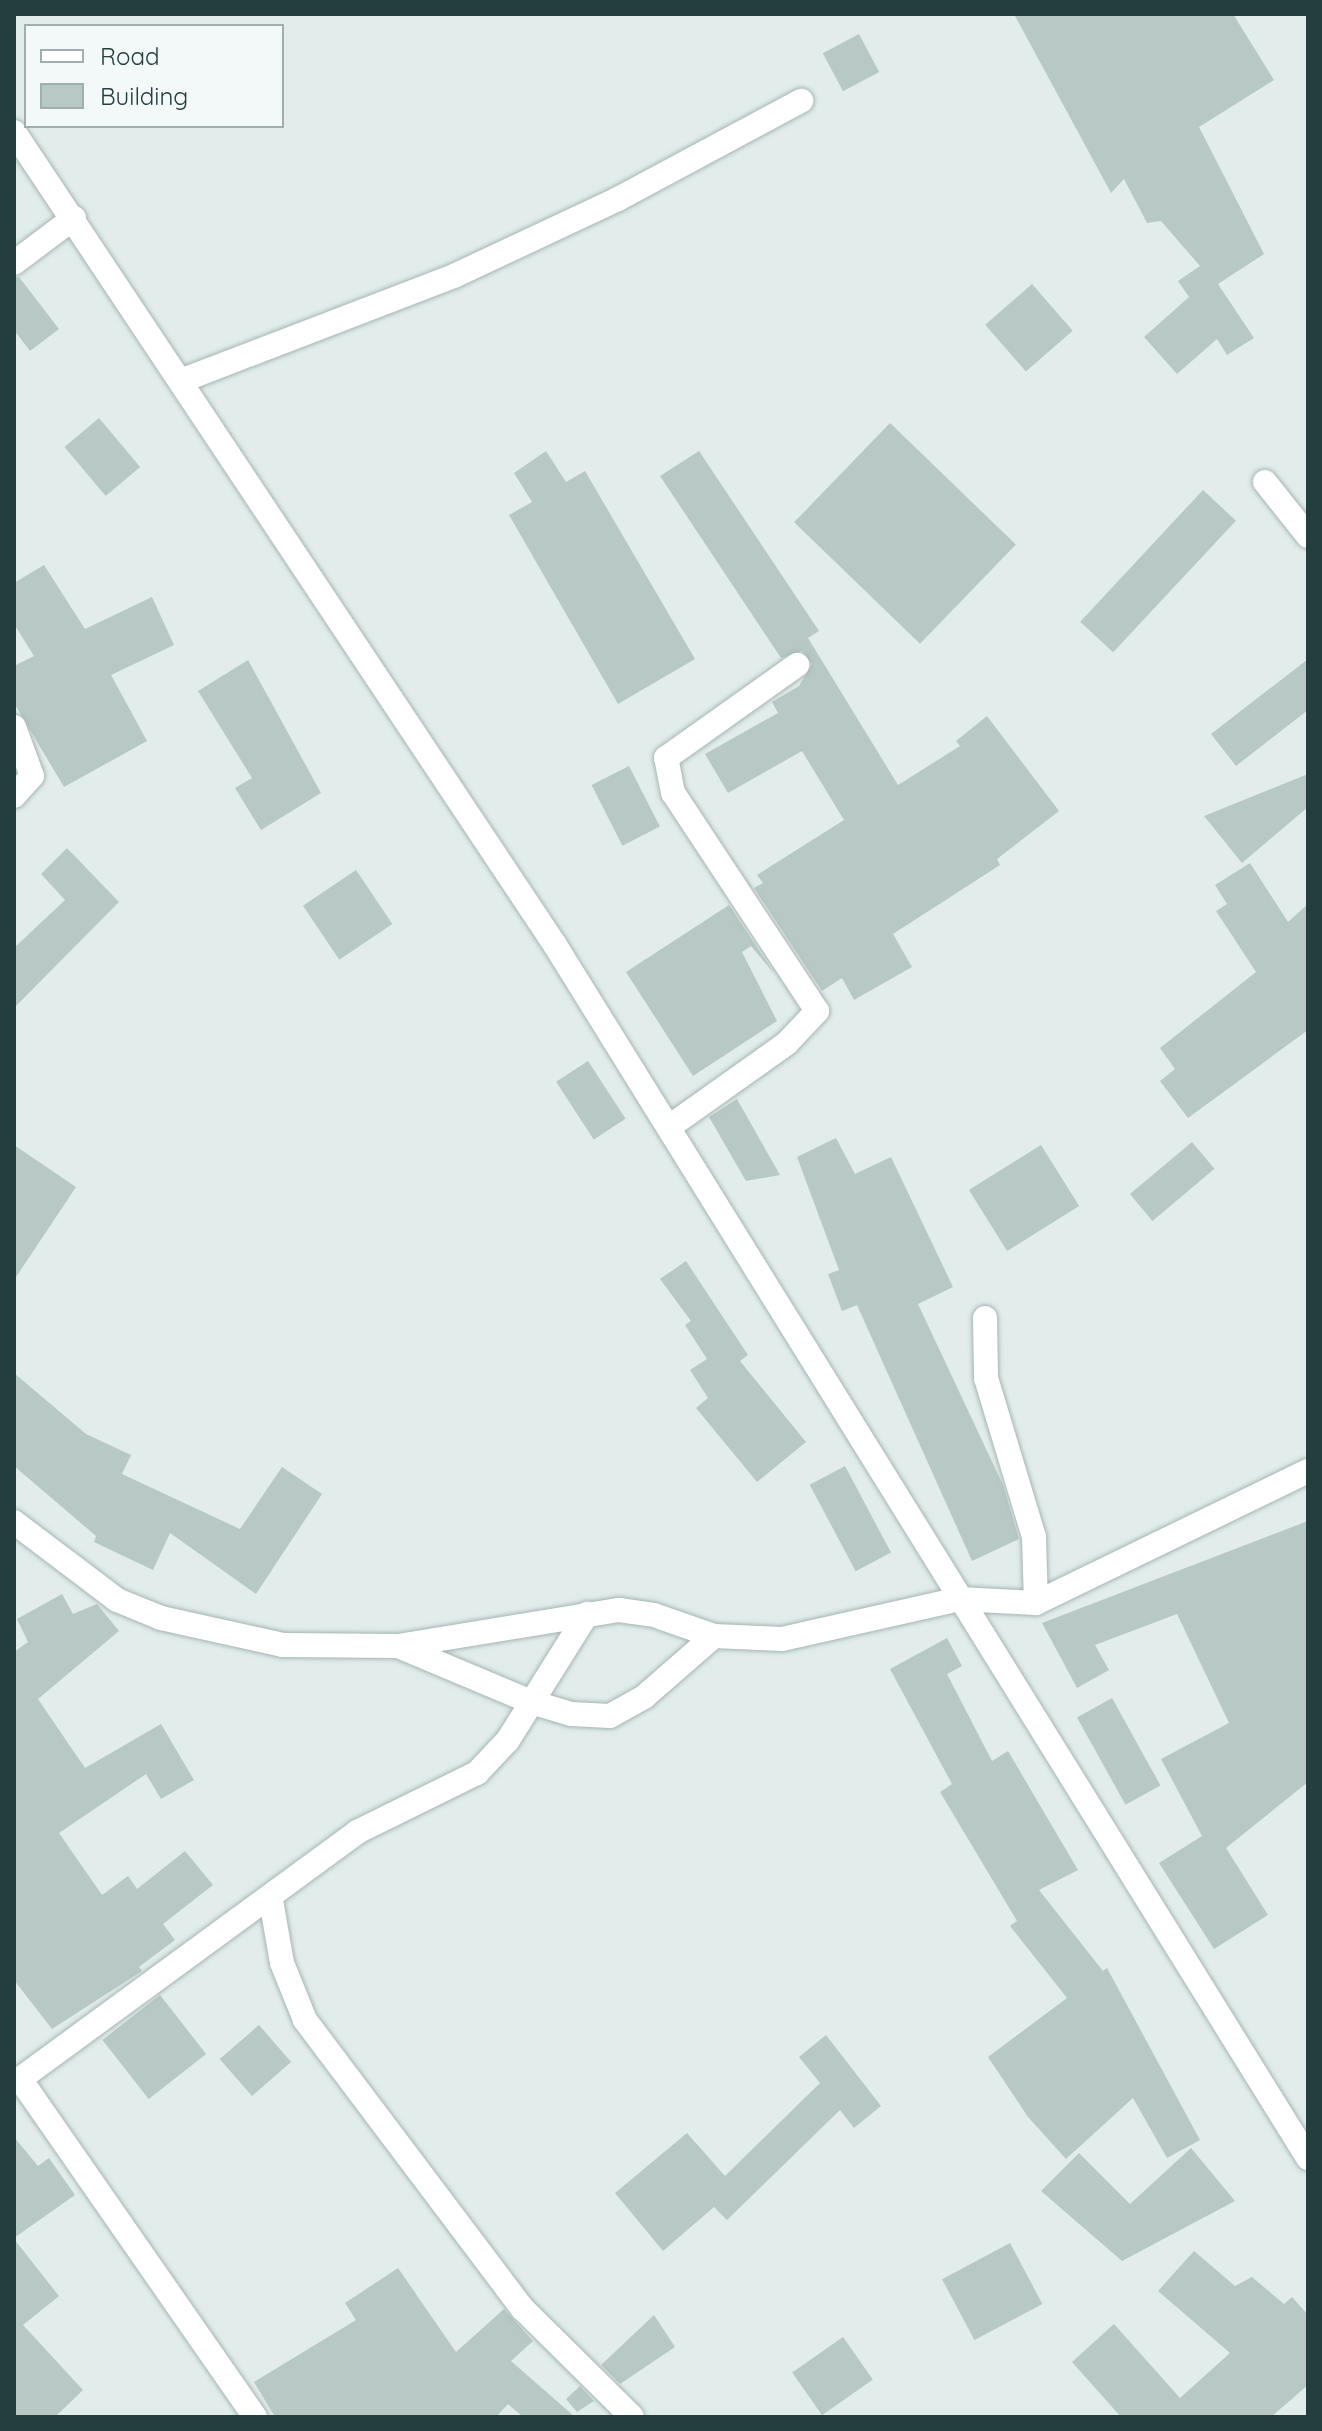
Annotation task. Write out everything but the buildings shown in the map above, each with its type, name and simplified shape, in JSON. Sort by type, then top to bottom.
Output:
[{"type":"street","points":[[183,380],[456,275],[618,199],[801,101]]},
{"type":"street","points":[[14,132],[183,380],[669,1127],[1308,2158]]},
{"type":"street","points":[[14,263],[74,218]]},
{"type":"street","points":[[1265,482],[1308,536]]},
{"type":"street","points":[[669,1127],[787,1043],[817,1011],[673,793],[666,758],[797,665]]},
{"type":"street","points":[[14,727],[32,776],[14,796]]},
{"type":"street","points":[[985,1318],[986,1378],[1034,1537],[1036,1603]]},
{"type":"street","points":[[14,1522],[117,1600],[161,1618],[283,1645],[398,1646],[587,1614],[654,1615],[714,1636],[782,1639],[959,1599],[1036,1603],[1308,1471]]},
{"type":"street","points":[[255,2417],[20,2079],[152,1977],[271,1900],[357,1832],[477,1773],[531,1702],[587,1614]]},
{"type":"street","points":[[398,1646],[531,1702],[571,1714],[610,1716],[644,1697],[714,1636]]},
{"type":"street","points":[[271,1900],[282,1963],[314,2033],[523,2309],[632,2417]]}]
